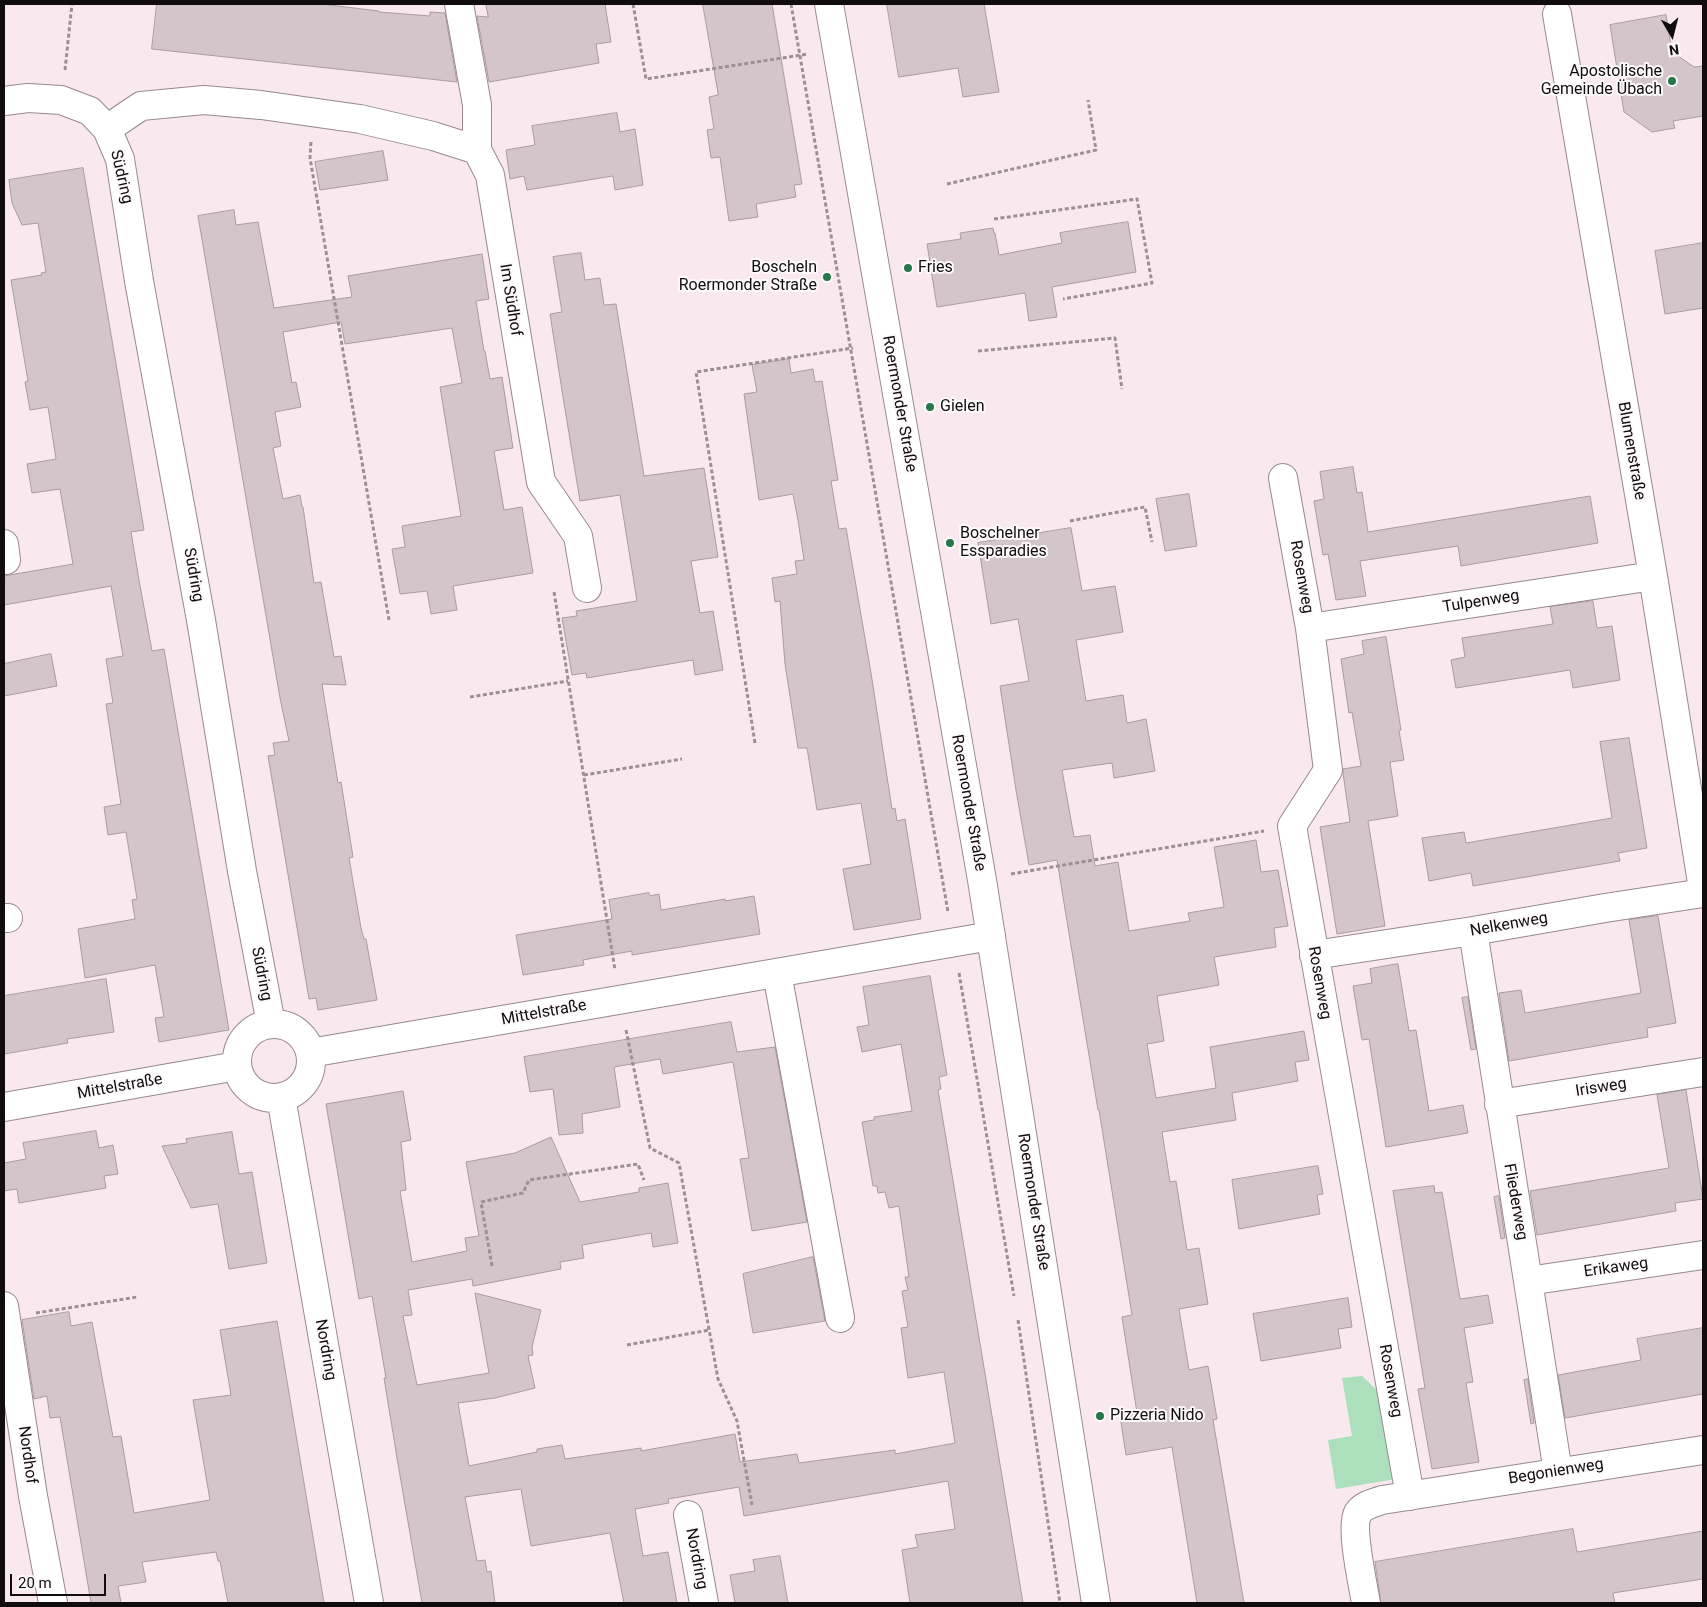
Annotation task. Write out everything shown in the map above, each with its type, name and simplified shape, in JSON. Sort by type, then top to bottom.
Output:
[{"type":"street","name":"Im Südhof","points":[[459,4],[477,106],[477,150],[490,175],[541,482],[578,536],[587,588]]},
{"type":"street","name":"Roermonder Straße","points":[[829,4],[982,880],[1096,1603]]},
{"type":"street","name":"Blumenstraße","points":[[1557,14],[1700,850],[1703,889]]},
{"type":"street","name":"Südring","points":[[4,101],[28,98],[61,100],[90,111],[107,129],[120,160],[139,281],[201,620],[242,871],[271,1024]]},
{"type":"street","name":"Südring","points":[[107,129],[141,106],[204,100],[261,105],[360,119],[433,136],[477,150]]},
{"type":"street","name":"Rosenweg","points":[[1283,478],[1310,628],[1328,770],[1292,826],[1410,1496]]},
{"type":"street","name":"Tulpenweg","points":[[1310,628],[1653,576]]},
{"type":"street","name":"Nelkenweg","points":[[1314,955],[1472,932],[1605,908],[1703,893]]},
{"type":"street","name":"Fliederweg","points":[[1472,932],[1558,1472]]},
{"type":"street","name":"Mittelstraße","points":[[310,1053],[991,936]]},
{"type":"street","points":[[777,973],[840,1318]]},
{"type":"street","points":[[271,1024],[286,1025],[297,1032],[306,1041],[310,1053],[309,1072],[303,1084],[293,1092],[281,1097],[270,1098],[258,1095],[247,1087],[240,1076],[237,1066],[240,1044],[247,1034],[258,1027],[271,1024]]},
{"type":"street","name":"Mittelstraße","points":[[4,1107],[237,1066]]},
{"type":"street","name":"Irisweg","points":[[1499,1104],[1703,1072]]},
{"type":"street","name":"Nordring","points":[[281,1097],[369,1603]]},
{"type":"street","name":"Erikaweg","points":[[1528,1281],[1703,1255]]},
{"type":"street","name":"Nordhof","points":[[5,1312],[33,1496],[53,1603]]},
{"type":"street","name":"Begonienweg","points":[[1366,1603],[1354,1528],[1357,1514],[1364,1507],[1382,1500],[1703,1450]]},
{"type":"street","name":"Nordring","points":[[688,1515],[704,1603]]},
{"type":"path","points":[[61,100],[72,4]]},
{"type":"path","points":[[633,4],[646,78],[837,49]]},
{"type":"path","points":[[791,4],[1015,1298]]},
{"type":"path","points":[[947,184],[1096,150],[1088,100]]},
{"type":"path","points":[[314,112],[310,158],[389,620]]},
{"type":"path","points":[[994,219],[1136,199],[1152,283],[1064,299]]},
{"type":"path","points":[[978,351],[1115,338],[1122,389]]},
{"type":"path","points":[[755,743],[696,372],[888,342]]},
{"type":"path","points":[[1070,521],[1145,507],[1152,542]]},
{"type":"path","points":[[554,592],[620,1000],[650,1148],[679,1163],[718,1379],[737,1421],[752,1505]]},
{"type":"path","points":[[470,697],[568,681]]},
{"type":"path","points":[[584,775],[682,759]]},
{"type":"path","points":[[982,880],[1292,826]]},
{"type":"path","points":[[492,1266],[481,1202],[523,1193],[529,1180],[638,1164],[644,1180]]},
{"type":"path","points":[[5,1312],[137,1297]]},
{"type":"path","points":[[1018,1317],[1060,1603]]},
{"type":"path","points":[[627,1345],[709,1330]]},
{"type":"green space","points":[[1362,1376],[1382,1395],[1396,1479],[1336,1489],[1328,1440],[1352,1436],[1342,1378]]},
{"type":"building","points":[[157,4],[321,4],[379,12],[430,16],[430,12],[445,13],[457,82],[152,49]]},
{"type":"building","points":[[486,4],[605,4],[611,42],[596,44],[599,63],[489,82],[477,16],[488,17]]},
{"type":"building","points":[[703,4],[772,4],[802,184],[794,185],[796,197],[756,204],[758,217],[729,221],[720,157],[711,158],[707,130],[714,129],[709,97],[718,95]]},
{"type":"building","points":[[887,4],[984,4],[999,92],[963,97],[958,68],[899,77]]},
{"type":"building","points":[[1666,15],[1672,52],[1694,67],[1703,66],[1703,116],[1673,121],[1675,128],[1652,132],[1624,112],[1610,25]]},
{"type":"building","points":[[617,113],[620,132],[635,129],[643,185],[615,190],[613,176],[527,190],[524,176],[510,179],[506,150],[535,145],[532,126]]},
{"type":"building","points":[[383,151],[388,180],[320,190],[315,162]]},
{"type":"building","points":[[83,168],[144,530],[131,532],[139,580],[152,651],[164,649],[229,1030],[159,1042],[155,1018],[164,1017],[155,965],[85,978],[78,929],[135,919],[132,900],[137,899],[126,832],[108,835],[104,807],[121,804],[106,704],[113,703],[106,659],[123,656],[111,586],[4,605],[4,576],[73,564],[60,489],[32,493],[27,464],[56,459],[48,407],[30,410],[25,382],[28,381],[11,280],[42,275],[41,273],[46,272],[38,223],[22,225],[12,203],[9,180]]},
{"type":"building","points":[[234,210],[236,225],[258,222],[274,308],[352,297],[348,276],[482,254],[489,299],[476,301],[490,379],[502,377],[513,448],[494,451],[504,510],[522,507],[533,573],[453,586],[457,610],[431,614],[427,591],[400,594],[392,549],[405,547],[402,526],[461,516],[440,387],[462,383],[452,328],[345,344],[341,322],[283,332],[292,383],[296,382],[301,407],[275,412],[281,446],[273,448],[283,499],[300,495],[314,583],[321,582],[334,657],[341,656],[346,685],[322,684],[338,783],[341,782],[353,857],[349,858],[361,928],[364,939],[366,939],[377,1000],[318,1010],[316,998],[309,999],[268,756],[275,755],[273,743],[289,741],[280,698],[198,216]]},
{"type":"building","points":[[1128,222],[1136,272],[1052,287],[1057,317],[1029,321],[1025,293],[937,307],[927,244],[961,239],[960,233],[993,228],[999,255],[1062,243],[1060,233]]},
{"type":"building","points":[[1703,243],[1703,308],[1665,314],[1655,251]]},
{"type":"building","points":[[581,253],[585,280],[600,278],[604,305],[616,304],[644,476],[704,468],[718,557],[691,561],[700,613],[713,611],[723,670],[695,675],[693,660],[587,678],[586,673],[572,675],[562,618],[577,616],[576,611],[637,601],[620,495],[580,501],[563,397],[550,314],[562,312],[553,257]]},
{"type":"building","points":[[789,359],[791,373],[813,369],[815,382],[822,381],[838,480],[831,481],[839,529],[846,528],[892,809],[895,808],[897,821],[905,819],[921,919],[854,930],[843,869],[871,864],[861,803],[817,810],[807,748],[798,748],[785,664],[780,601],[775,602],[772,578],[797,574],[795,561],[804,560],[798,520],[793,494],[759,500],[744,394],[757,392],[752,365]]},
{"type":"building","points":[[1353,467],[1357,493],[1362,492],[1368,532],[1590,496],[1598,543],[1461,566],[1458,546],[1360,561],[1366,596],[1336,600],[1328,554],[1323,555],[1314,501],[1324,499],[1320,472]]},
{"type":"building","points":[[1189,494],[1197,546],[1165,551],[1156,499]]},
{"type":"building","points":[[1071,528],[1082,591],[1115,586],[1123,632],[1076,640],[1086,701],[1123,695],[1127,723],[1146,719],[1155,771],[1114,778],[1112,763],[1062,770],[1074,837],[1090,835],[1095,866],[1118,862],[1129,931],[1190,921],[1188,913],[1224,907],[1214,847],[1256,840],[1261,872],[1278,870],[1288,926],[1274,928],[1276,947],[1214,957],[1219,985],[1157,996],[1164,1041],[1147,1044],[1156,1098],[1216,1088],[1210,1047],[1304,1031],[1309,1060],[1295,1062],[1298,1081],[1232,1093],[1236,1120],[1162,1132],[1170,1182],[1176,1181],[1187,1250],[1199,1248],[1208,1304],[1179,1309],[1189,1370],[1208,1366],[1217,1419],[1213,1420],[1244,1603],[1197,1603],[1172,1447],[1126,1455],[1120,1416],[1137,1413],[1122,1317],[1132,1315],[1099,1110],[1057,860],[1029,865],[1016,790],[1000,686],[1029,681],[1018,619],[991,624],[978,543]]},
{"type":"building","points":[[1593,601],[1597,628],[1612,626],[1620,680],[1573,688],[1570,670],[1456,688],[1451,660],[1465,657],[1462,638],[1553,624],[1550,607]]},
{"type":"building","points":[[1386,637],[1404,760],[1390,762],[1398,816],[1368,821],[1385,926],[1337,934],[1320,827],[1350,822],[1343,769],[1361,766],[1352,712],[1349,713],[1341,659],[1364,654],[1362,641]]},
{"type":"building","points":[[51,654],[57,686],[4,696],[4,664]]},
{"type":"building","points":[[1629,738],[1647,848],[1618,853],[1620,861],[1473,886],[1471,873],[1429,881],[1422,838],[1464,832],[1466,843],[1612,818],[1600,742]]},
{"type":"building","points":[[649,893],[650,896],[659,894],[661,910],[754,896],[760,934],[632,955],[632,951],[583,960],[584,965],[523,975],[516,935],[612,919],[609,900]]},
{"type":"building","points":[[1658,916],[1676,1023],[1647,1028],[1648,1037],[1509,1061],[1499,993],[1521,990],[1525,1013],[1641,993],[1629,920]]},
{"type":"building","points":[[1398,964],[1409,1031],[1416,1030],[1429,1111],[1463,1105],[1468,1133],[1386,1147],[1369,1039],[1362,1040],[1353,986],[1372,983],[1370,969]]},
{"type":"building","points":[[930,976],[947,1075],[939,1077],[941,1089],[938,1090],[1023,1603],[910,1603],[902,1550],[918,1547],[915,1535],[955,1529],[948,1481],[744,1516],[739,1487],[668,1499],[669,1503],[635,1509],[643,1556],[668,1552],[677,1603],[624,1603],[610,1533],[531,1546],[521,1489],[465,1497],[477,1561],[485,1560],[487,1572],[491,1571],[495,1603],[422,1603],[372,1296],[359,1299],[326,1104],[403,1091],[411,1140],[401,1142],[406,1190],[400,1191],[412,1262],[467,1251],[465,1238],[479,1236],[466,1162],[515,1153],[551,1137],[580,1202],[639,1192],[639,1188],[668,1183],[678,1243],[653,1247],[651,1233],[582,1245],[584,1258],[560,1262],[561,1269],[473,1286],[472,1279],[408,1290],[412,1315],[403,1316],[417,1385],[489,1373],[475,1293],[541,1310],[532,1347],[533,1355],[528,1356],[535,1388],[495,1398],[458,1403],[469,1466],[537,1452],[537,1449],[562,1445],[565,1459],[641,1448],[641,1451],[735,1434],[740,1462],[797,1454],[799,1463],[895,1450],[895,1454],[955,1443],[944,1372],[908,1378],[901,1328],[908,1327],[902,1291],[908,1290],[905,1277],[909,1277],[899,1206],[889,1208],[885,1192],[878,1193],[877,1186],[873,1186],[862,1122],[874,1120],[874,1117],[912,1111],[901,1044],[862,1052],[857,1027],[869,1025],[863,987]]},
{"type":"building","points":[[106,979],[114,1032],[67,1039],[68,1043],[4,1054],[4,996]]},
{"type":"building","points":[[1468,997],[1476,1049],[1471,1050],[1462,998]]},
{"type":"building","points":[[731,1022],[737,1052],[775,1047],[807,1222],[752,1231],[740,1159],[749,1158],[733,1062],[663,1074],[660,1059],[614,1067],[620,1107],[582,1114],[583,1133],[559,1135],[553,1089],[530,1092],[524,1057]]},
{"type":"building","points":[[1686,1090],[1703,1199],[1675,1203],[1676,1211],[1537,1235],[1530,1191],[1669,1168],[1657,1095]]},
{"type":"building","points":[[96,1131],[99,1148],[113,1145],[118,1174],[104,1176],[106,1188],[19,1203],[17,1189],[4,1191],[4,1163],[26,1159],[23,1143]]},
{"type":"building","points":[[232,1132],[239,1174],[252,1172],[267,1263],[229,1269],[218,1204],[191,1208],[162,1146],[187,1143],[186,1139]]},
{"type":"building","points":[[1318,1166],[1323,1194],[1317,1195],[1320,1214],[1239,1229],[1232,1180]]},
{"type":"building","points":[[1434,1186],[1435,1193],[1442,1192],[1460,1299],[1488,1295],[1493,1323],[1464,1328],[1473,1382],[1466,1383],[1479,1462],[1432,1469],[1418,1389],[1425,1388],[1393,1191]]},
{"type":"building","points":[[1499,1196],[1505,1238],[1501,1239],[1494,1197]]},
{"type":"building","points":[[813,1257],[825,1321],[753,1333],[743,1274]]},
{"type":"building","points":[[1348,1298],[1352,1327],[1338,1329],[1341,1348],[1261,1361],[1253,1314]]},
{"type":"building","points":[[69,1312],[71,1326],[92,1322],[113,1437],[121,1436],[134,1513],[210,1500],[193,1400],[231,1395],[220,1330],[277,1321],[324,1603],[228,1603],[220,1561],[218,1561],[216,1552],[142,1562],[146,1582],[118,1586],[121,1603],[91,1603],[60,1417],[50,1418],[47,1396],[34,1399],[22,1320]]},
{"type":"building","points":[[1703,1328],[1703,1394],[1565,1418],[1558,1375],[1641,1360],[1637,1339]]},
{"type":"building","points":[[1528,1379],[1534,1423],[1531,1424],[1524,1380]]},
{"type":"building","points":[[1573,1529],[1577,1552],[1703,1531],[1703,1579],[1613,1593],[1615,1603],[1381,1603],[1375,1562]]},
{"type":"building","points":[[780,1556],[788,1603],[735,1603],[730,1575],[755,1571],[753,1560]]},
{"type":"place","name":"Apostolische Gemeinde Übach","points":[[1672,81]]},
{"type":"place","name":"Fries","points":[[908,268]]},
{"type":"place","name":"Boscheln Roermonder Straße","points":[[827,277]]},
{"type":"place","name":"Gielen","points":[[930,407]]},
{"type":"place","name":"Boschelner Essparadies","points":[[950,543]]},
{"type":"place","name":"Pizzeria Nido","points":[[1100,1416]]}]
